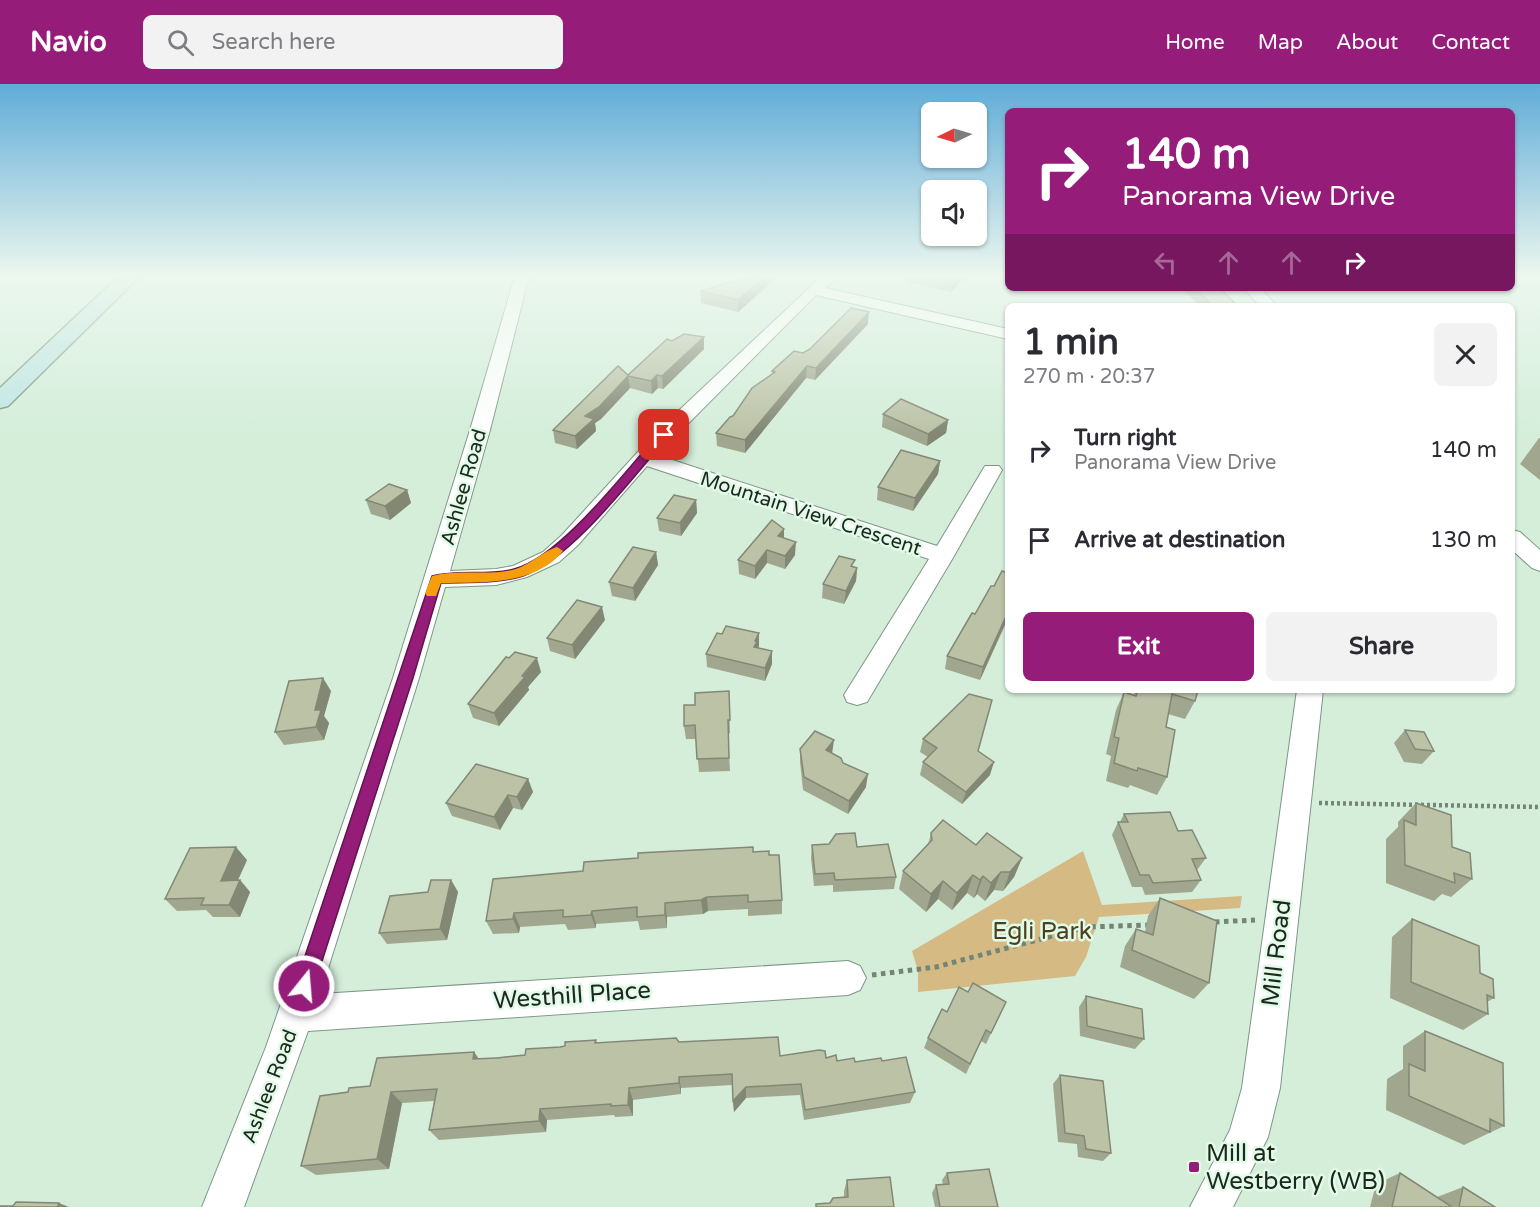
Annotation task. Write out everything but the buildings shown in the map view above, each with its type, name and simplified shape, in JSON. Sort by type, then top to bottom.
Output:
[{"type":"street","points":[[0,401],[75,328]]},
{"type":"street","name":"Ashlee Road","points":[[223,1207],[296,1014],[406,678],[507,328]]},
{"type":"street","points":[[436,579],[496,577],[519,573],[543,562],[570,540],[664,435],[774,328]]},
{"type":"street","points":[[983,328],[1005,333]]},
{"type":"street","name":"Mountain View Crescent","points":[[645,458],[943,556]]},
{"type":"street","points":[[857,695],[943,556],[992,470]]},
{"type":"street","points":[[1515,540],[1540,563]]},
{"type":"street","name":"Mill Road","points":[[1211,1207],[1248,1137],[1261,1088],[1294,803],[1310,693]]},
{"type":"street","name":"Westhill Place","points":[[296,1014],[848,978]]},
{"type":"path","points":[[1294,803],[1540,807]]},
{"type":"path","points":[[1212,922],[1280,919]]},
{"type":"path","points":[[848,978],[936,967],[1086,927],[1155,924]]},
{"type":"green space","name":"Egli Park","points":[[1083,851],[1102,905],[1242,896],[1240,908],[1099,917],[1086,957],[1075,976],[918,992],[918,971],[912,951]]},
{"type":"slow traffic","points":[[432,593],[436,579],[496,577],[519,573],[543,562],[557,551]]},
{"type":"place","name":"Mill at Westberry (WB)","points":[[1194,1167]]},
{"type":"route","points":[[304,986],[373,780],[436,579],[496,577],[519,573],[543,562],[570,540],[664,435]]}]
